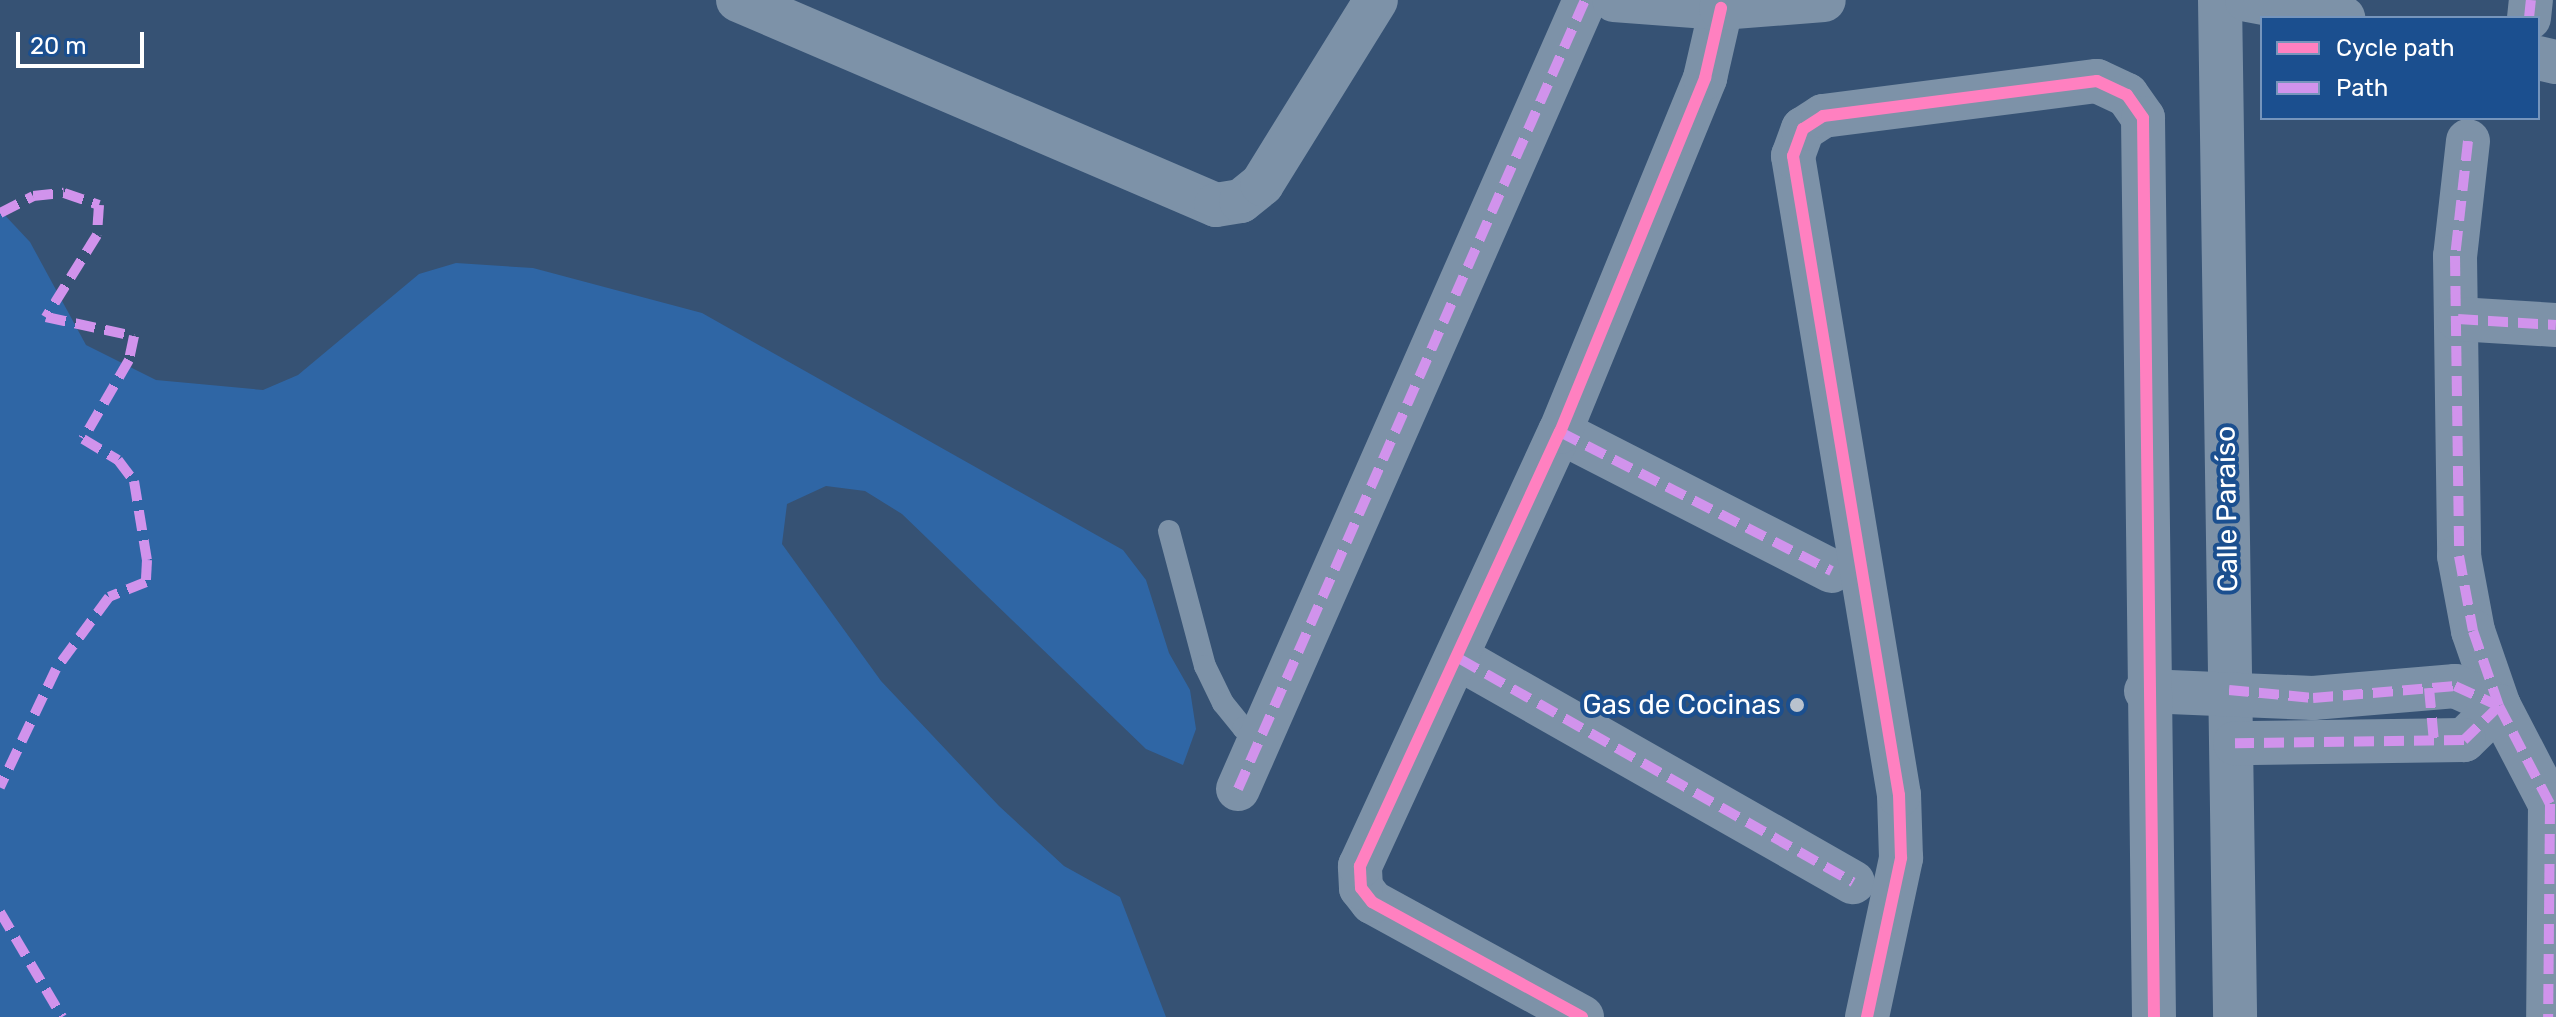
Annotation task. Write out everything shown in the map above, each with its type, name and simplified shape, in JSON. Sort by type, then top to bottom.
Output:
[{"type":"street","points":[[738,0],[1216,205],[1241,201],[1262,184],[1376,0]]},
{"type":"street","points":[[1238,789],[1585,0]]},
{"type":"street","points":[[1614,0],[1721,8],[1824,0]]},
{"type":"street","name":"Calle Paraíso","points":[[2220,0],[2229,690],[2235,743],[2235,1017]]},
{"type":"street","points":[[2247,0],[2332,16]]},
{"type":"street","points":[[1582,1017],[1372,902],[1361,888],[1360,866],[1460,659],[1560,432],[1705,78],[1721,8]]},
{"type":"street","points":[[1867,1017],[1901,858],[1899,795],[1793,156],[1813,120],[2097,81],[2127,95],[2143,118],[2146,691],[2154,1017]]},
{"type":"street","points":[[2468,141],[2455,256],[2459,556],[2473,631],[2499,706],[2550,804],[2548,1017]]},
{"type":"street","points":[[2458,319],[2556,325]]},
{"type":"street","points":[[1560,432],[1832,571]]},
{"type":"street","points":[[1460,659],[1853,882]]},
{"type":"street","points":[[2146,691],[2229,690],[2313,698],[2455,686],[2499,706]]},
{"type":"street","points":[[2429,688],[2434,742]]},
{"type":"street","points":[[2235,743],[2464,740],[2499,706]]},
{"type":"lane","points":[[1169,531],[1205,666],[1223,703],[1243,728],[1262,736]]},
{"type":"shaded area","points":[[0,210],[30,242],[86,345],[156,380],[263,390],[298,375],[419,274],[456,263],[533,268],[702,313],[1123,550],[1146,580],[1169,653],[1190,690],[1196,729],[1183,765],[1146,749],[902,514],[865,491],[826,486],[787,504],[782,544],[881,681],[999,806],[1064,866],[1120,897],[1166,1017],[0,1017]]},
{"type":"marked path","points":[[1238,789],[1585,0]]},
{"type":"marked path","points":[[2529,16],[2531,0]]},
{"type":"marked path","points":[[2468,141],[2455,256],[2459,556],[2473,631],[2499,706],[2550,804],[2548,1017]]},
{"type":"marked path","points":[[0,213],[33,196],[64,193],[99,205],[97,235],[46,317],[134,336],[129,360],[83,439],[118,460],[134,481],[147,560],[146,582],[109,597],[56,669],[0,787]]},
{"type":"marked path","points":[[2458,319],[2556,325]]},
{"type":"marked path","points":[[1560,432],[1832,571]]},
{"type":"marked path","points":[[1460,659],[1853,882]]},
{"type":"marked path","points":[[2229,690],[2313,698],[2455,686],[2499,706],[2464,740],[2235,743]]},
{"type":"marked path","points":[[2429,688],[2434,742]]},
{"type":"marked path","points":[[0,912],[62,1017]]},
{"type":"cycle path","points":[[1582,1017],[1372,902],[1361,888],[1360,866],[1560,432],[1705,78],[1721,8]]},
{"type":"cycle path","points":[[1867,1017],[1901,858],[1899,795],[1793,156],[1803,129],[1823,116],[2097,81],[2127,95],[2143,118],[2154,1017]]},
{"type":"place","name":"Gas de Cocinas","points":[[1797,705]]}]
